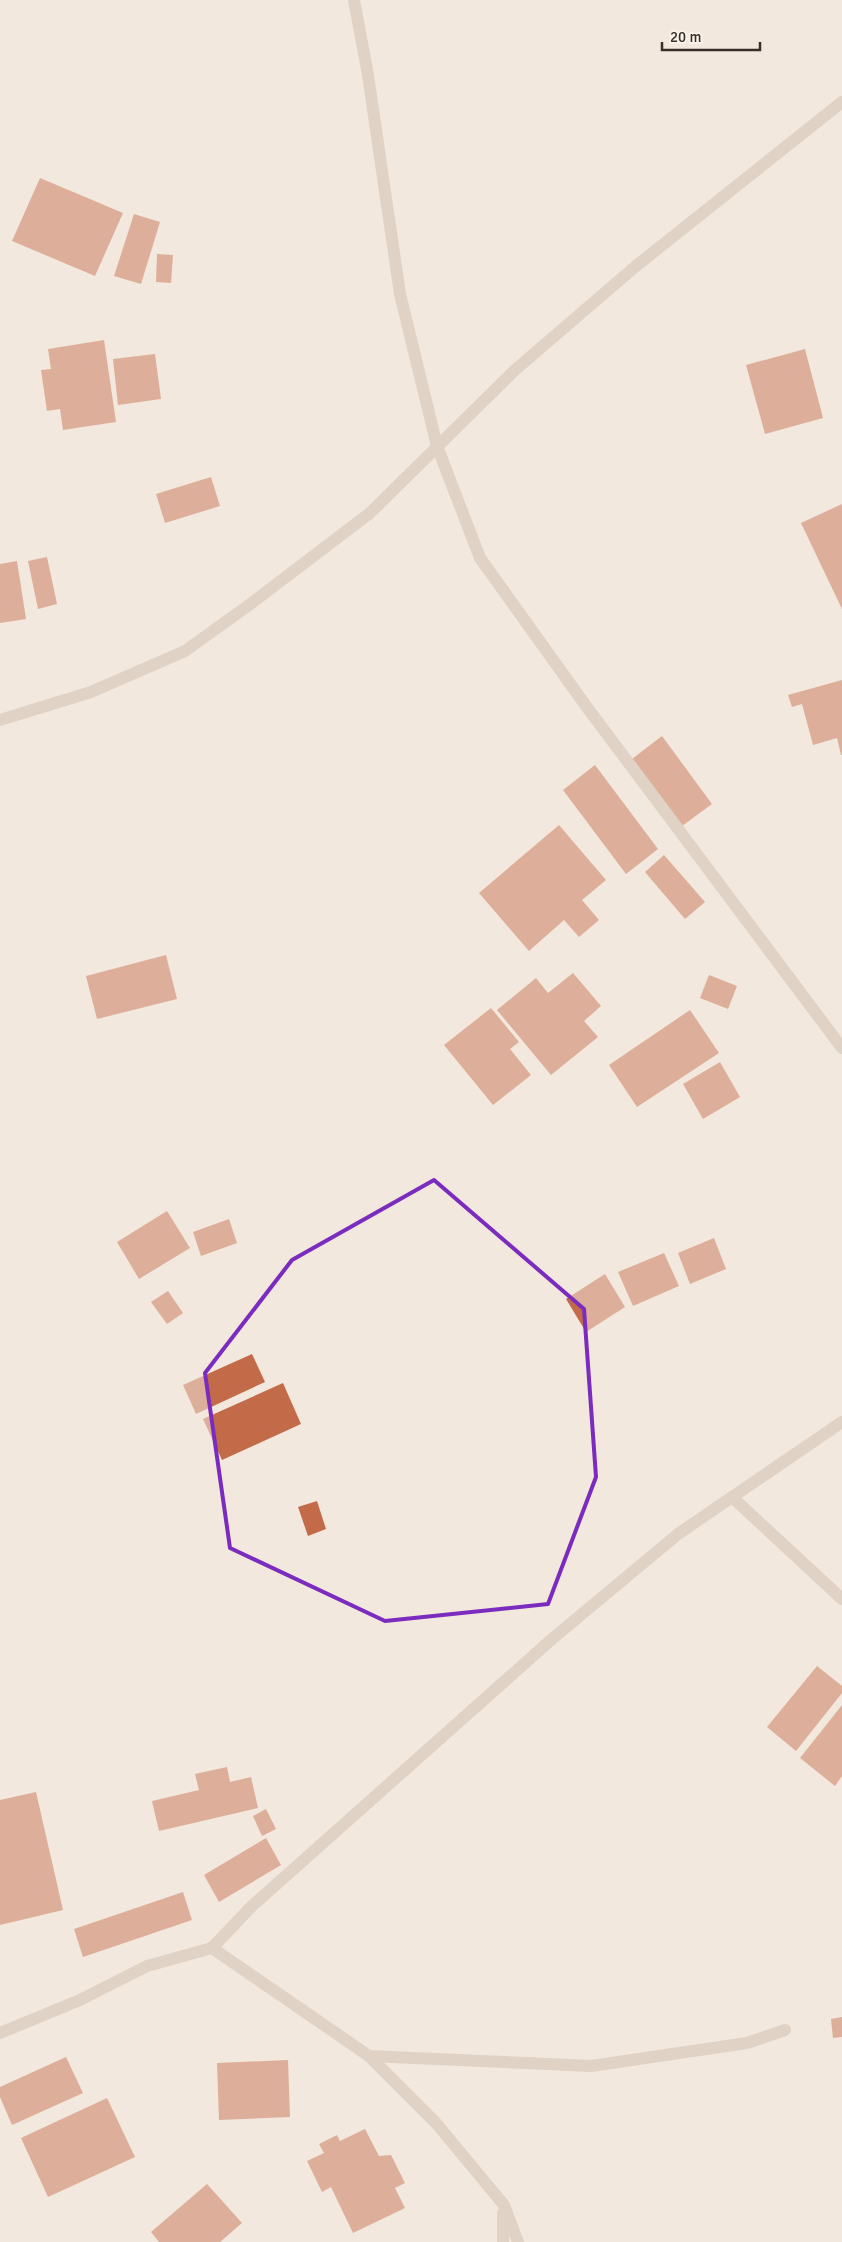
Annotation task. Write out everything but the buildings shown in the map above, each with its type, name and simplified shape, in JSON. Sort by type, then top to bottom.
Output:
[{"type":"street","points":[[354,0],[368,75],[400,294],[437,446],[480,558],[586,706],[842,1048]]},
{"type":"street","points":[[0,720],[91,692],[185,651],[370,513],[515,370],[636,266],[842,102]]},
{"type":"street","points":[[0,2033],[80,2000],[147,1966],[212,1948],[252,1906],[552,1639],[678,1534],[842,1422]]},
{"type":"street","points":[[732,1497],[842,1598]]},
{"type":"street","points":[[212,1948],[369,2056],[436,2123],[504,2205],[518,2242]]},
{"type":"street","points":[[369,2056],[591,2066],[747,2044],[785,2030]]},
{"type":"street","points":[[503,2242],[504,2205]]},
{"type":"highlighted area","points":[[434,1180],[584,1309],[596,1477],[548,1604],[385,1621],[230,1548],[205,1373],[292,1260]]}]
